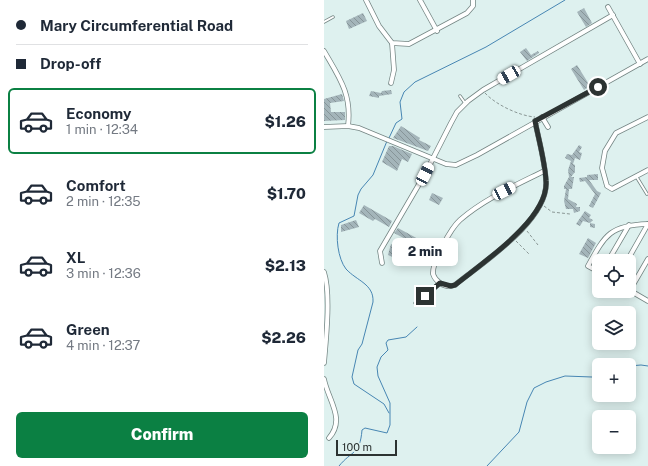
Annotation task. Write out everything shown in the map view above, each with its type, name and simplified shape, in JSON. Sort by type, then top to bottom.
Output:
[{"type":"street","points":[[366,0],[379,26],[392,43],[394,70],[391,83]]},
{"type":"street","points":[[420,0],[437,31]]},
{"type":"street","points":[[392,43],[410,44],[437,31],[467,13],[473,6],[473,0]]},
{"type":"street","points":[[608,7],[640,64]]},
{"type":"street","points":[[382,263],[380,251],[432,160],[451,123],[465,104],[483,90],[613,15]]},
{"type":"street","points":[[324,51],[326,59],[346,93],[349,108],[348,126]]},
{"type":"street","points":[[324,127],[348,126],[365,130],[432,160],[446,164],[458,164],[640,64],[648,58]]},
{"type":"street","points":[[648,117],[616,133],[605,151],[602,161],[605,180],[611,189],[615,189],[648,170]]},
{"type":"street","points":[[539,119],[548,127]]},
{"type":"street","points":[[539,119],[546,182],[542,204],[524,228],[455,285],[451,286],[440,283],[433,275],[433,271],[440,250],[458,222],[504,191],[544,171]]},
{"type":"street","points":[[612,254],[629,224]]},
{"type":"street","points":[[595,254],[603,239],[614,230],[629,224],[648,224],[631,254]]},
{"type":"street","points":[[592,259],[588,266],[592,268]]},
{"type":"street","points":[[636,280],[648,259]]},
{"type":"street","points":[[324,272],[326,287],[327,329],[324,363]]},
{"type":"street","points":[[636,294],[647,300],[648,294]]},
{"type":"street","points":[[324,379],[337,418],[335,428],[328,438]]},
{"type":"lane","points":[[324,22],[333,17]]},
{"type":"lane","points":[[460,96],[465,104]]},
{"type":"lane","points":[[636,176],[647,194]]},
{"type":"lane","points":[[415,303],[440,283]]},
{"type":"path","points":[[483,90],[491,99],[521,115],[536,117],[539,119]]},
{"type":"path","points":[[542,204],[552,212],[570,214]]},
{"type":"path","points":[[524,228],[538,245]]},
{"type":"path","points":[[513,237],[530,255]]},
{"type":"building","points":[[584,8],[592,23],[586,27],[577,12]]},
{"type":"building","points":[[363,13],[367,21],[349,29],[346,21]]},
{"type":"building","points":[[526,48],[531,55],[538,51],[539,53],[527,61],[520,52]]},
{"type":"building","points":[[577,65],[590,86],[584,90],[571,69]]},
{"type":"building","points":[[391,90],[392,94],[379,96],[379,98],[369,96],[371,91],[381,93],[382,91]]},
{"type":"building","points":[[342,94],[344,101],[330,103],[331,112],[345,112],[345,120],[324,121],[324,99]]},
{"type":"building","points":[[401,126],[420,138],[419,140],[431,146],[428,151],[393,138]]},
{"type":"building","points":[[579,145],[582,147],[579,152],[582,153],[580,160],[575,158],[573,164],[575,165],[575,172],[571,177],[574,177],[572,189],[569,189],[568,199],[577,204],[576,207],[580,207],[580,211],[574,213],[573,209],[566,209],[564,201],[566,189],[564,189],[564,186],[569,177],[568,170],[571,161],[565,158],[567,154],[572,155]]},
{"type":"building","points":[[389,146],[393,146],[412,154],[408,162],[402,159],[397,171],[382,162]]},
{"type":"building","points":[[598,174],[598,180],[589,180],[597,191],[601,193],[593,208],[589,206],[595,194],[585,181],[580,182],[579,178],[587,177],[587,175]]},
{"type":"building","points":[[432,193],[443,198],[439,205],[429,200]]},
{"type":"building","points":[[364,205],[392,221],[389,227],[375,219],[373,221],[359,213]]},
{"type":"building","points":[[585,211],[591,215],[589,218],[593,220],[590,223],[583,221],[580,226],[576,224]]},
{"type":"building","points":[[356,220],[359,227],[341,232],[341,225]]},
{"type":"building","points":[[590,223],[595,224],[595,228],[590,227]]},
{"type":"building","points":[[398,228],[420,240],[417,245],[394,233]]},
{"type":"building","points":[[588,238],[596,243],[588,258],[579,254]]},
{"type":"building","points":[[391,244],[406,251],[401,261],[388,255]]},
{"type":"waterway","points":[[389,138],[396,123],[402,119],[400,102],[404,92],[415,82],[486,47],[565,0]]},
{"type":"waterway","points":[[387,141],[373,175],[358,195],[354,216],[339,223],[337,234],[339,253],[343,265],[350,273],[368,287],[373,296],[373,302],[362,344],[358,350],[352,377],[354,384],[384,404],[389,413]]},
{"type":"waterway","points":[[339,466],[357,448],[362,430],[365,428],[387,433],[390,425],[390,403],[378,376],[377,367],[381,357],[388,350],[386,343],[388,340],[406,337],[417,327]]},
{"type":"waterway","points":[[636,365],[648,366]]},
{"type":"waterway","points":[[487,466],[519,432],[527,402],[534,388],[546,382],[565,376],[592,377]]},
{"type":"route","points":[[425,296],[440,283],[451,286],[455,285],[513,237],[538,212],[545,195],[546,182],[535,121],[598,87]]}]
